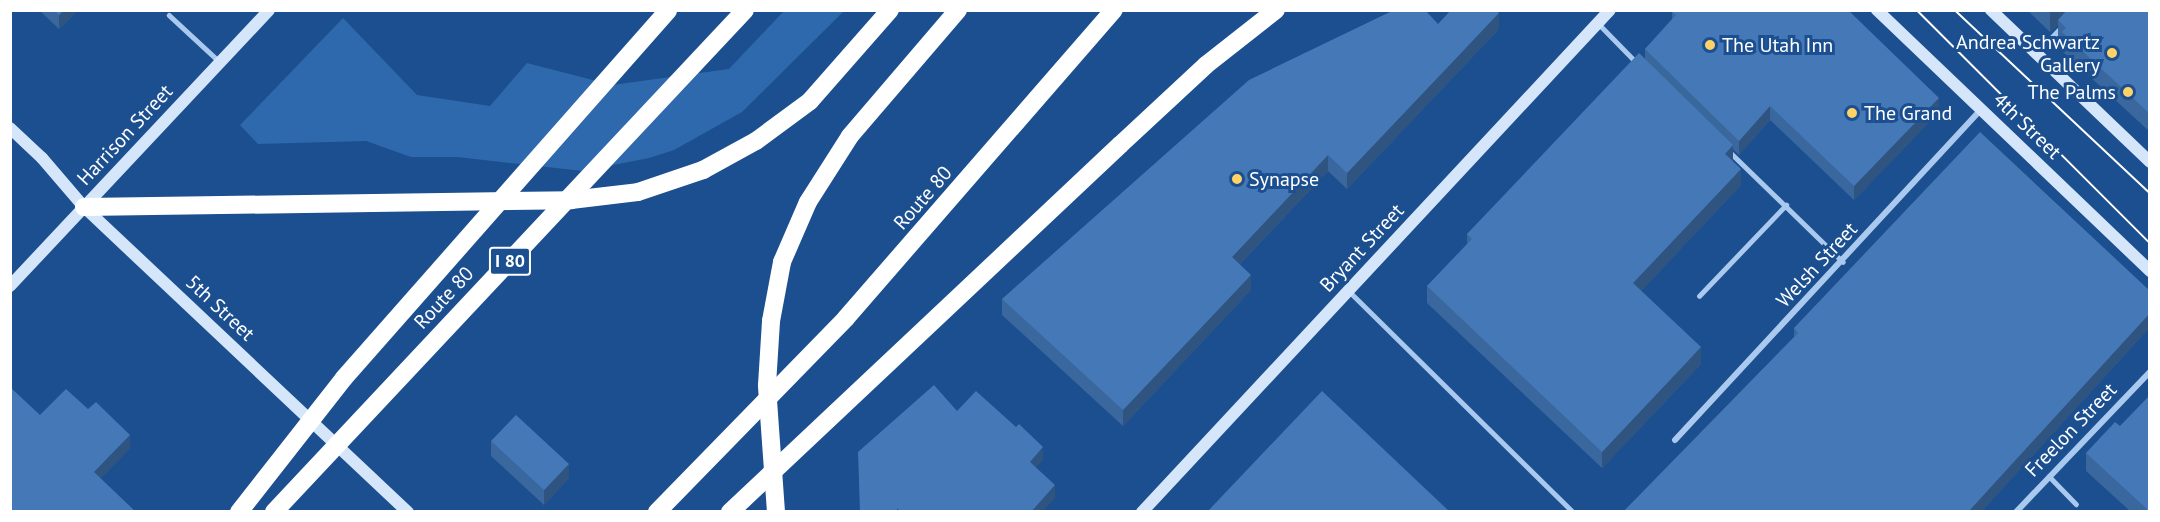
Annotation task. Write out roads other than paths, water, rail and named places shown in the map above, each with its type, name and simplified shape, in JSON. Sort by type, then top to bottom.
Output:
[{"type":"highway","points":[[239,512],[344,378],[668,10]]},
{"type":"highway","name":"Route 80","points":[[274,512],[745,10]]},
{"type":"highway","points":[[84,207],[571,200],[638,192],[703,170],[756,141],[810,101],[890,10]]},
{"type":"highway","points":[[776,512],[768,385],[771,321],[782,262],[808,202],[850,136],[958,10]]},
{"type":"highway","name":"Route 80","points":[[657,512],[846,318],[1114,10]]},
{"type":"highway","points":[[730,512],[1206,65],[1276,10]]},
{"type":"main road","name":"Harrison Street","points":[[10,286],[268,10]]},
{"type":"main road","name":"Bryant Street","points":[[1142,512],[1610,10]]},
{"type":"main road","name":"4th Street","points":[[1877,10],[2150,271]]},
{"type":"main road","points":[[1991,10],[2150,162]]},
{"type":"main road","name":"5th Street","points":[[10,128],[42,158],[84,207],[408,512]]},
{"type":"street","points":[[2037,54],[2071,18]]},
{"type":"street","name":"Welsh Street","points":[[1675,440],[1982,110]]},
{"type":"street","name":"Freelon Street","points":[[2016,512],[2150,372]]},
{"type":"lane","points":[[169,15],[220,62]]},
{"type":"lane","points":[[1598,23],[1641,68]]},
{"type":"lane","points":[[1726,149],[1843,262]]},
{"type":"lane","points":[[1700,296],[1786,205]]},
{"type":"lane","points":[[1348,290],[1573,512]]},
{"type":"lane","points":[[2049,476],[2076,504]]},
{"type":"tram line","points":[[1917,10],[2150,243]]},
{"type":"tram line","points":[[1955,10],[2150,193]]},
{"type":"place","name":"The Utah Inn","points":[[1710,45]]},
{"type":"place","name":"Andrea Schwartz Gallery","points":[[2112,53]]},
{"type":"place","name":"The Palms","points":[[2128,92]]},
{"type":"place","name":"The Grand","points":[[1852,113]]},
{"type":"place","name":"Synapse","points":[[1237,179]]}]
